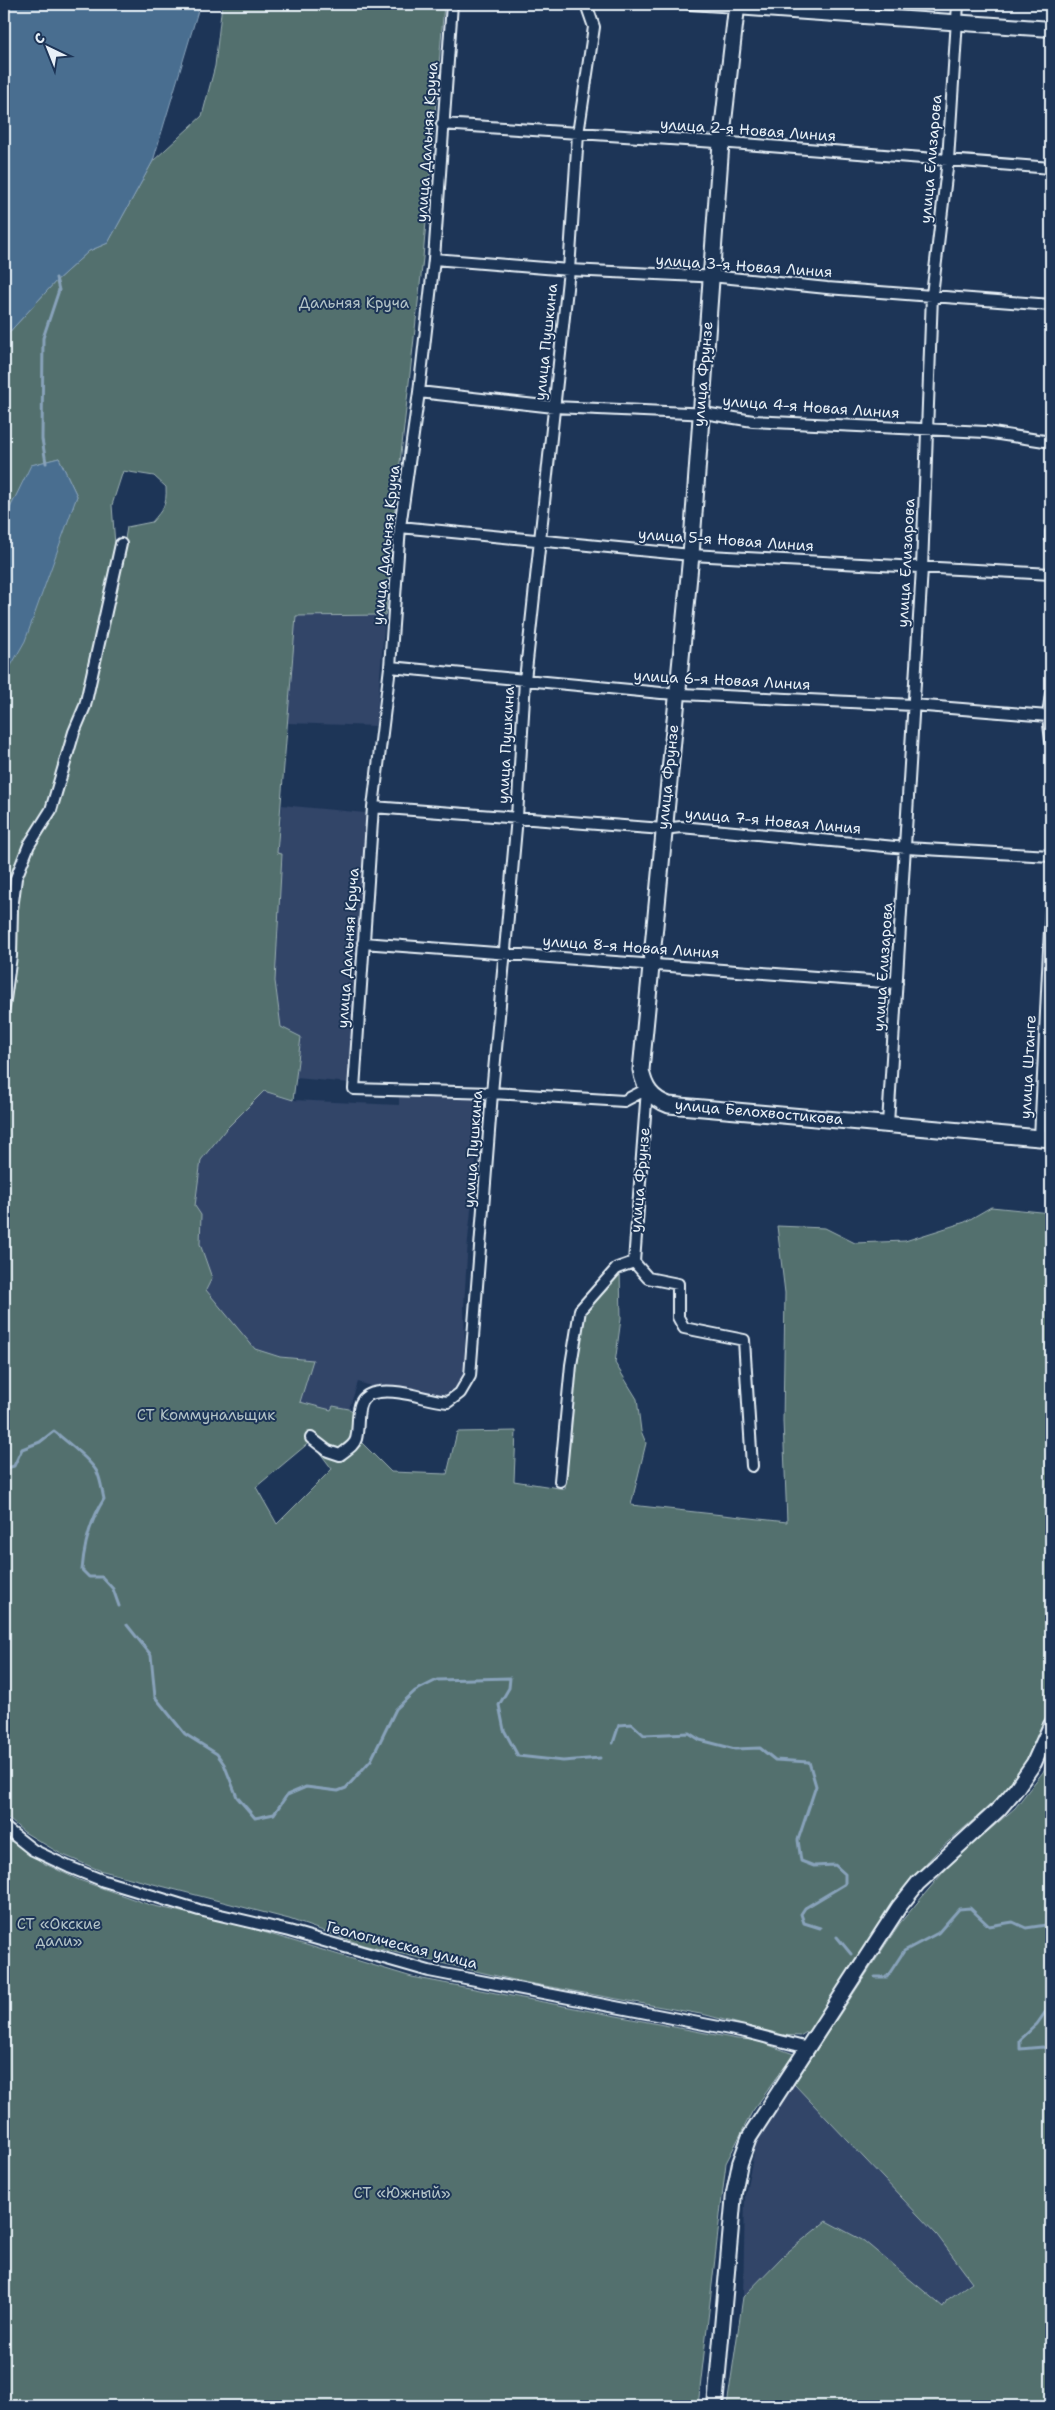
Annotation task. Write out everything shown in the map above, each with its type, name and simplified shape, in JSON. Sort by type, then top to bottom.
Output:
[{"type":"main road","name":"улица Фрунзе","points":[[647,1090],[641,1070],[691,555],[699,414],[721,143],[737,5]]},
{"type":"main road","name":"улица Белохвостикова","points":[[647,1090],[656,1100],[669,1105],[1046,1138]]},
{"type":"street","name":"улица Дальняя Круча","points":[[452,4],[434,258],[419,392],[400,527],[390,667],[373,807],[354,1089],[492,1093]]},
{"type":"street","name":"улица Пушкина","points":[[311,1438],[328,1451],[340,1455],[352,1447],[356,1440],[359,1405],[368,1395],[379,1392],[391,1393],[448,1402],[460,1393],[470,1376],[492,1093],[517,817],[525,680],[569,270],[578,134],[594,27],[586,4]]},
{"type":"street","points":[[690,4],[737,5],[1051,29]]},
{"type":"street","name":"улица Елизарова","points":[[888,1124],[922,568],[932,294],[948,160],[955,21],[958,4]]},
{"type":"street","name":"улица 2-я Новая Линия","points":[[442,124],[1051,168]]},
{"type":"street","name":"улица 3-я Новая Линия","points":[[434,258],[569,270],[711,277],[1051,305]]},
{"type":"street","name":"улица 4-я Новая Линия","points":[[419,392],[554,407],[699,414],[753,421],[926,431],[986,432],[1051,442]]},
{"type":"street","name":"улица 5-я Новая Линия","points":[[400,527],[541,539],[691,555],[1051,574]]},
{"type":"street","points":[[1051,531],[1051,538]]},
{"type":"street","points":[[4,1006],[11,956],[12,909],[16,878],[29,845],[51,810],[74,732],[85,706],[121,544]]},
{"type":"street","name":"улица 6-я Новая Линия","points":[[390,667],[676,694],[913,705],[1049,717]]},
{"type":"street","points":[[1051,693],[1049,717],[1051,741]]},
{"type":"street","name":"улица 7-я Новая Линия","points":[[373,807],[663,829],[681,827],[906,848],[1051,856]]},
{"type":"street","name":"улица Штанге","points":[[1046,1138],[1051,908]]},
{"type":"street","name":"улица 8-я Новая Линия","points":[[363,944],[897,983]]},
{"type":"street","points":[[492,1093],[624,1101],[647,1090]]},
{"type":"street","name":"улица Фрунзе","points":[[634,1262],[647,1090]]},
{"type":"street","points":[[560,1481],[571,1365],[580,1310],[617,1268],[634,1262],[648,1278],[678,1284],[678,1317],[684,1328],[744,1340],[752,1466]]},
{"type":"street","points":[[715,2406],[734,2193],[740,2163],[749,2138],[899,1907],[918,1883],[999,1809],[1034,1763],[1051,1725]]},
{"type":"street","name":"Геологическая улица","points":[[4,1827],[33,1850],[69,1867],[104,1881],[199,1910],[290,1931],[429,1971],[745,2032],[808,2048]]},
{"type":"shaded area","points":[[4,4],[200,4],[153,161],[108,243],[89,251],[56,281],[4,338]]},
{"type":"shaded area","points":[[823,4],[896,4],[895,10]]},
{"type":"shaded area","points":[[59,458],[77,496],[25,641],[4,678],[4,527],[11,506],[31,465]]},
{"type":"shaded area","points":[[385,615],[376,726],[286,723],[296,616]]},
{"type":"shaded area","points":[[282,805],[366,813],[350,1083],[296,1078],[301,1037],[281,1027],[275,981],[282,854],[277,854]]},
{"type":"shaded area","points":[[264,1091],[293,1100],[399,1105],[399,1097],[475,1097],[482,1102],[468,1240],[464,1306],[465,1345],[463,1380],[458,1391],[445,1400],[385,1390],[358,1382],[349,1409],[333,1406],[331,1410],[300,1402],[313,1360],[280,1357],[255,1349],[206,1290],[212,1278],[200,1244],[201,1215],[195,1206],[201,1160],[226,1129]]},
{"type":"shaded area","points":[[794,2084],[937,2235],[972,2281],[947,2300],[943,2308],[864,2241],[826,2221],[784,2255],[743,2297],[745,2194],[754,2153],[759,2133]]},
{"type":"green space","points":[[222,4],[444,4],[423,258],[393,525],[386,611],[385,615],[296,616],[277,853],[282,854],[275,981],[281,1027],[301,1037],[293,1100],[264,1091],[226,1129],[201,1160],[195,1206],[201,1215],[200,1244],[212,1278],[206,1290],[255,1349],[280,1357],[313,1360],[300,1402],[331,1410],[333,1406],[349,1409],[361,1415],[359,1440],[391,1472],[447,1474],[457,1432],[516,1431],[514,1481],[565,1489],[573,1380],[583,1316],[620,1271],[621,1319],[615,1363],[637,1399],[641,1431],[646,1443],[631,1505],[787,1522],[783,1421],[785,1293],[777,1226],[825,1228],[855,1243],[905,1241],[965,1222],[991,1207],[1051,1213],[1051,1706],[1032,1748],[1015,1777],[991,1804],[938,1851],[920,1870],[857,1957],[813,2028],[800,2036],[780,2035],[706,2015],[523,1982],[363,1945],[289,1919],[99,1870],[61,1854],[24,1832],[4,1815],[4,1026],[15,967],[18,884],[25,863],[37,840],[48,826],[60,799],[123,551],[127,527],[152,522],[164,506],[166,487],[154,476],[123,471],[112,505],[115,545],[111,575],[80,708],[50,804],[29,836],[15,871],[4,990],[4,678],[77,496],[59,458],[32,465],[11,506],[4,527],[4,338],[56,281],[89,251],[108,243],[153,161],[202,116],[215,66]],"holes":[[[311,1441],[332,1469],[277,1524],[256,1487]]]},
{"type":"green space","points":[[1051,1755],[1051,2406],[727,2406],[743,2297],[784,2255],[826,2221],[864,2241],[943,2307],[947,2300],[972,2282],[937,2235],[794,2084],[900,1923],[952,1862],[1015,1808],[1043,1772]]},
{"type":"green space","name":"СТ «Южный»","points":[[4,1834],[43,1863],[79,1880],[150,1905],[240,1925],[412,1977],[737,2039],[754,2040],[794,2054],[752,2112],[726,2163],[698,2406],[4,2406]]},
{"type":"waterway","points":[[46,463],[42,439],[43,338],[59,290],[56,278]]},
{"type":"waterway","points":[[4,1471],[14,1466],[22,1449],[40,1442],[54,1431],[94,1467],[104,1499],[88,1533],[82,1570],[89,1577],[102,1577],[113,1589],[119,1606]]},
{"type":"waterway","points":[[127,1625],[151,1655],[155,1697],[185,1734],[217,1754],[224,1764],[237,1797],[255,1818],[274,1814],[287,1795],[306,1787],[338,1791],[346,1788],[371,1760],[396,1709],[415,1691],[437,1680],[510,1678],[509,1688],[499,1705],[504,1730],[518,1756],[563,1761],[600,1758]]},
{"type":"waterway","points":[[613,1743],[619,1725],[632,1724],[644,1735],[689,1733],[700,1740],[735,1749],[760,1748],[775,1760],[809,1762],[816,1786],[798,1840],[801,1861],[814,1866],[835,1865],[845,1874],[845,1884],[805,1908],[801,1914],[804,1923],[820,1928]]},
{"type":"waterway","points":[[875,1977],[887,1977],[904,1951],[938,1933],[959,1909],[970,1908],[989,1926],[1013,1922],[1026,1928],[1046,1925],[1051,1933]]},
{"type":"waterway","points":[[837,1937],[851,1954]]},
{"type":"waterway","points":[[1051,2004],[1037,2024],[1020,2040],[1020,2049],[1043,2047],[1051,2051]]},
{"type":"park label","name":"Дальняя Круча","points":[[354,303]]},
{"type":"park label","name":"СТ Коммунальщик","points":[[206,1415]]},
{"type":"park label","name":"СТ «Окские дали»","points":[[59,1932]]}]
